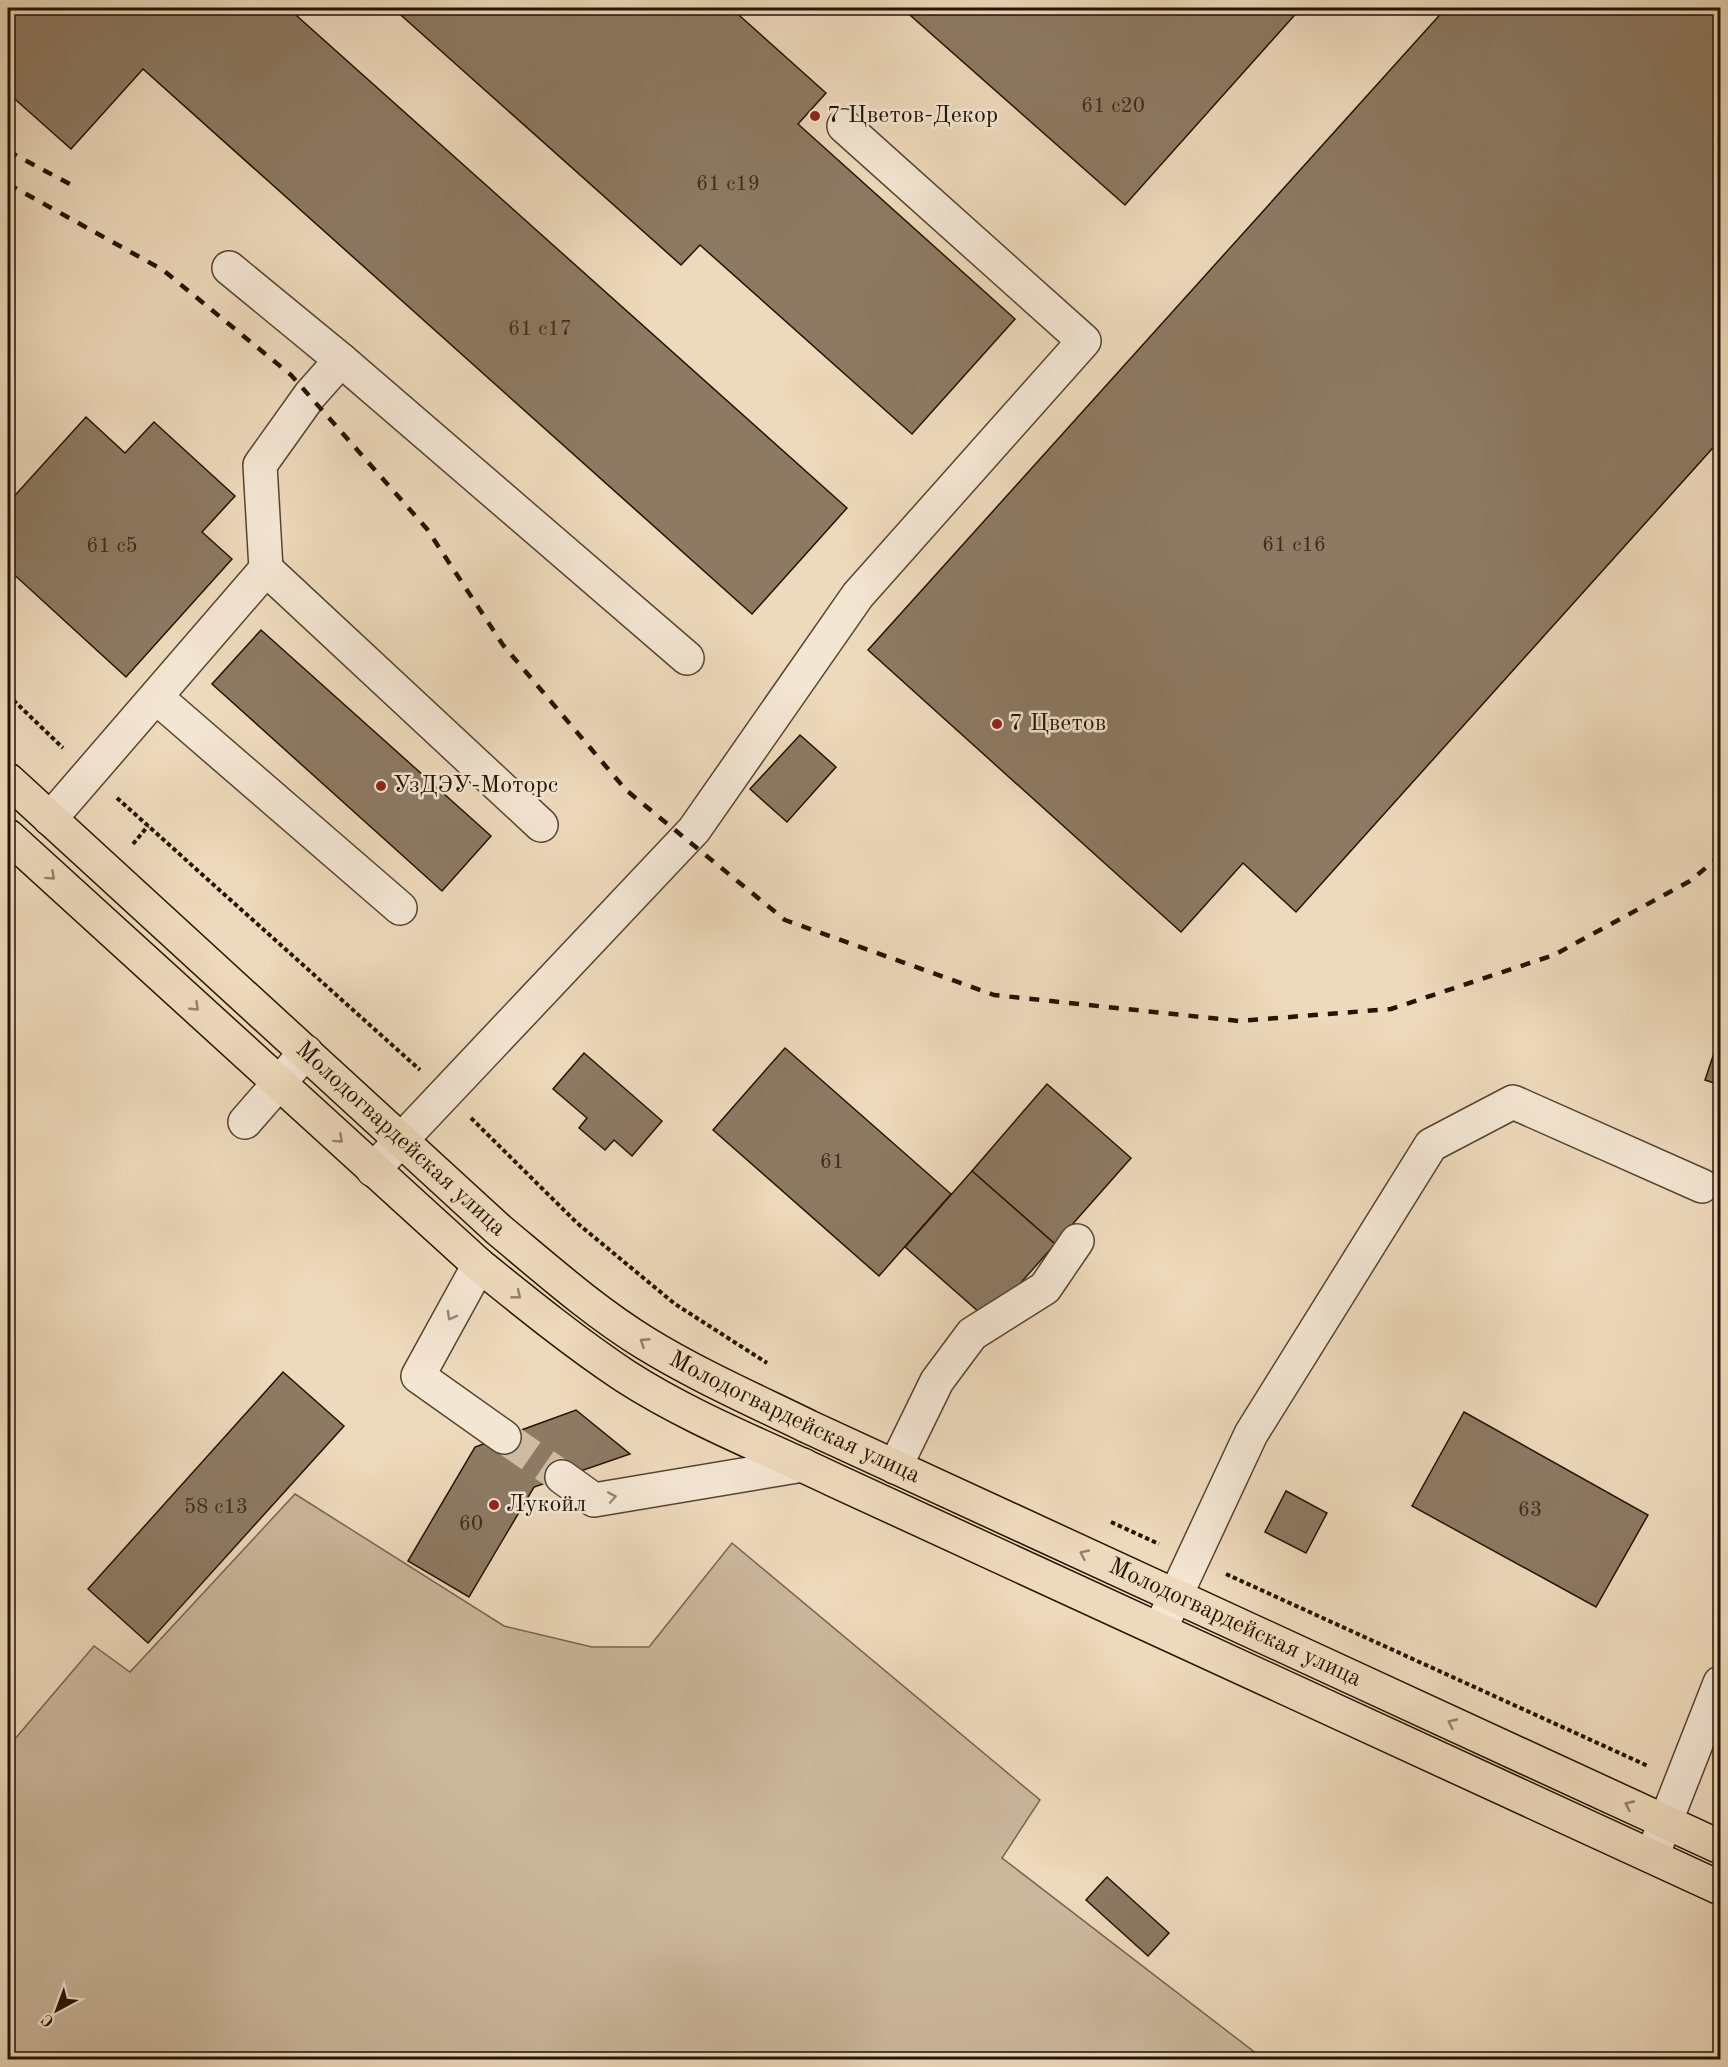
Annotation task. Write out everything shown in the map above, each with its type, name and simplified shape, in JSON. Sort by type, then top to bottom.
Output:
[{"type":"main road","name":"Молодогвардейская улица","points":[[8,780],[499,1230],[580,1297],[644,1343],[702,1375],[895,1467],[1720,1847]]},
{"type":"main road","name":"Молодогвардейская улица","points":[[8,836],[479,1264],[533,1308],[626,1377],[702,1418],[1720,1888]]},
{"type":"lane","points":[[373,1170],[694,830],[858,595],[1084,341],[844,126]]},
{"type":"lane","points":[[229,268],[341,360],[687,658]]},
{"type":"lane","points":[[341,360],[310,395],[260,465],[266,568],[541,825]]},
{"type":"lane","points":[[50,819],[266,568]]},
{"type":"lane","points":[[156,697],[400,908]]},
{"type":"lane","points":[[245,1122],[306,1052]]},
{"type":"lane","points":[[1160,1629],[1251,1434],[1431,1145],[1513,1102],[1702,1186]]},
{"type":"lane","points":[[895,1467],[937,1381],[972,1334],[1045,1288],[1077,1241]]},
{"type":"lane","points":[[479,1264],[418,1376],[504,1437]]},
{"type":"lane","points":[[562,1477],[594,1500],[803,1465]]},
{"type":"lane","points":[[1652,1856],[1720,1683]]},
{"type":"path","points":[[8,695],[89,773],[445,1093],[577,1223],[675,1304]]},
{"type":"shaded area","points":[[295,1494],[504,1626],[592,1647],[649,1647],[732,1543],[1040,1800],[1002,1858],[1257,2054],[1253,2060],[8,2059],[8,1747],[94,1646],[130,1672]]},
{"type":"building","points":[[8,8],[288,8],[847,508],[752,614],[143,69],[71,149],[8,93]]},
{"type":"building","points":[[393,8],[731,8],[826,93],[798,124],[1015,319],[912,434],[700,245],[681,265]]},
{"type":"building","points":[[902,8],[1301,8],[1125,205]]},
{"type":"building","points":[[1446,8],[1720,8],[1720,440],[1296,912],[1243,863],[1181,932],[868,650]]},
{"type":"building","points":[[86,417],[125,453],[154,422],[235,496],[202,532],[232,559],[126,677],[8,569],[8,503]]},
{"type":"building","name":"УзДЭУ-Моторс","points":[[261,630],[491,836],[442,891],[212,684]]},
{"type":"building","points":[[800,735],[836,767],[787,822],[750,789]]},
{"type":"building","points":[[1720,1035],[1720,1085],[1705,1080]]},
{"type":"building","points":[[785,1048],[951,1194],[879,1276],[713,1130]]},
{"type":"building","points":[[584,1053],[662,1121],[632,1156],[614,1140],[605,1150],[579,1128],[587,1118],[553,1089]]},
{"type":"building","points":[[1047,1084],[1131,1158],[1055,1244],[972,1171]]},
{"type":"building","points":[[972,1171],[1055,1244],[988,1320],[905,1247]]},
{"type":"building","points":[[283,1372],[344,1426],[148,1643],[88,1589]]},
{"type":"building","points":[[576,1410],[630,1454],[534,1487],[469,1597],[408,1561],[475,1447]]},
{"type":"building","points":[[1464,1412],[1648,1515],[1596,1607],[1412,1506]]},
{"type":"building","points":[[1286,1491],[1327,1513],[1306,1553],[1265,1532]]},
{"type":"building","points":[[1107,1877],[1169,1933],[1148,1956],[1086,1900]]},
{"type":"tunnel","points":[[504,1437],[562,1477]]},
{"type":"railway","points":[[8,151],[77,188]]},
{"type":"railway","points":[[8,184],[163,270],[291,375],[427,529],[503,645],[626,790],[785,920],[994,995],[1239,1021],[1391,1009],[1554,955],[1690,881],[1720,856]]},
{"type":"place","name":"7 Цветов-Декор","points":[[815,116]]},
{"type":"place","name":"7 Цветов","points":[[997,724]]},
{"type":"place","name":"УзДЭУ-Моторс","points":[[381,786]]},
{"type":"place","name":"Лукойл","points":[[494,1505]]}]
